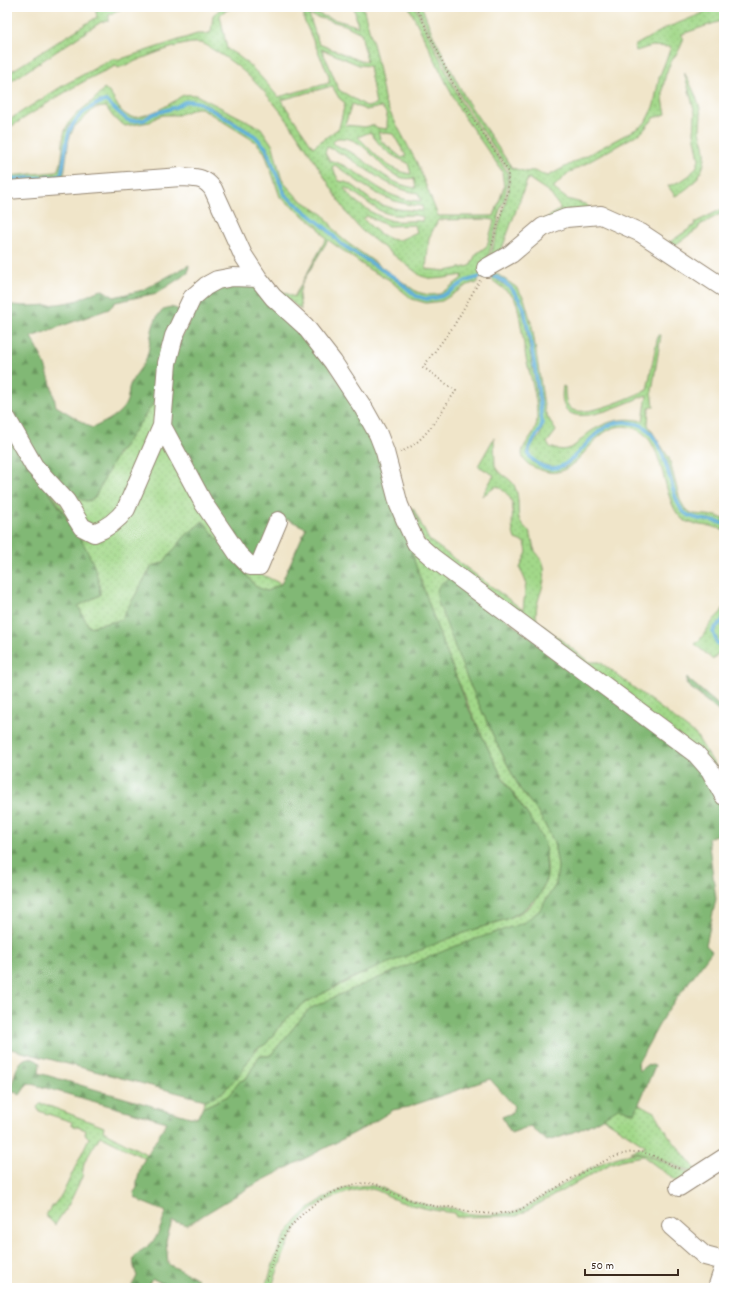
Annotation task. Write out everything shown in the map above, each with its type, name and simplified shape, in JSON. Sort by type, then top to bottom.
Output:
[{"type":"street","points":[[7,190],[181,177],[207,180],[243,254],[258,278],[273,297],[305,326],[333,362],[378,434],[399,505],[416,543],[433,558],[696,754],[710,770],[724,796]]},
{"type":"street","points":[[486,268],[511,254],[543,227],[566,218],[601,216],[641,233],[724,288]]},
{"type":"street","points":[[7,419],[34,466],[66,501],[82,527],[94,533],[107,528],[118,520],[126,509],[162,426],[167,363],[174,336],[192,298],[206,286],[217,280],[233,277],[258,278]]},
{"type":"street","points":[[162,426],[204,504],[238,554],[250,566],[259,566],[278,521]]},
{"type":"street","points":[[679,1187],[703,1173],[724,1158]]},
{"type":"street","points":[[671,1226],[705,1256],[724,1261]]},
{"type":"street","points":[[717,1288],[724,1267]]},
{"type":"path","points":[[386,457],[409,449],[420,440],[456,391],[423,367],[453,327],[486,268],[509,179],[508,171],[462,102],[416,7]]},
{"type":"path","points":[[264,1288],[278,1246],[299,1216],[330,1194],[354,1186],[382,1186],[396,1194],[439,1207],[454,1208],[473,1213],[488,1213],[515,1211],[611,1159],[630,1153],[646,1154],[684,1170],[703,1173]]},
{"type":"green space","points":[[95,7],[125,7],[109,15],[109,21],[101,22],[7,84],[7,74],[97,17]]},
{"type":"green space","points":[[223,7],[234,7],[220,15],[227,49],[249,65],[278,97],[329,83],[329,76],[304,20],[304,7],[310,7],[325,17],[358,27],[354,7],[363,7],[376,55],[385,103],[417,163],[438,216],[494,216],[504,187],[502,171],[460,111],[409,7],[415,7],[461,102],[507,171],[507,189],[499,213],[485,268],[480,276],[466,280],[442,295],[427,298],[417,295],[395,277],[342,243],[286,194],[267,147],[256,136],[233,120],[201,102],[191,100],[184,101],[176,106],[143,119],[131,120],[126,118],[106,100],[99,101],[88,108],[69,126],[60,173],[57,176],[7,178],[7,176],[56,172],[61,162],[64,133],[69,122],[95,99],[104,88],[111,94],[121,110],[128,116],[132,117],[143,116],[156,111],[184,95],[196,95],[261,128],[273,146],[281,177],[298,198],[324,215],[338,235],[349,244],[417,292],[429,295],[440,294],[461,279],[463,275],[432,279],[421,276],[361,230],[348,215],[306,147],[273,102],[255,82],[236,65],[203,44],[191,43],[170,48],[118,68],[116,66],[102,72],[60,95],[7,129],[7,121],[64,85],[112,59],[121,59],[197,34],[206,34],[211,32],[213,15]],"holes":[[[309,15],[345,25],[361,33],[367,61],[361,61],[319,44]],[[321,49],[359,65],[369,66],[376,104],[368,107],[339,90]],[[332,86],[339,98],[345,103],[339,128],[313,147],[281,100]],[[352,104],[366,110],[381,107],[384,109],[387,117],[387,129],[378,128],[373,125],[365,127],[345,125]],[[370,132],[386,151],[408,163],[411,174],[388,165],[369,149],[358,137]],[[378,132],[393,134],[406,156],[402,158],[381,141]],[[337,138],[344,138],[360,144],[388,171],[396,176],[414,178],[416,188],[390,179],[354,154],[332,143]],[[327,147],[339,152],[382,180],[405,190],[418,193],[421,201],[407,200],[394,196],[341,164],[329,160],[325,153]],[[335,165],[376,193],[397,202],[422,206],[423,211],[396,208],[377,203],[352,185],[339,181],[332,167]],[[344,187],[383,212],[393,215],[419,216],[423,217],[422,221],[394,221],[381,217],[365,208],[352,198]],[[367,216],[388,226],[415,225],[417,232],[397,240],[386,237],[363,219]],[[438,220],[494,220],[487,246],[476,254],[470,266],[446,271],[426,269],[429,238]]]},
{"type":"green space","points":[[417,7],[422,7],[432,33],[467,101],[512,168],[527,172],[535,171],[548,176],[645,123],[654,105],[659,78],[671,47],[652,46],[636,51],[634,46],[666,28],[701,14],[711,7],[724,7],[724,20],[682,34],[681,46],[671,62],[664,81],[663,100],[666,114],[654,118],[642,132],[567,174],[553,188],[567,199],[585,204],[594,211],[571,214],[549,221],[535,230],[513,249],[498,257],[491,256],[491,254],[509,190],[509,170],[463,101]],"holes":[[[528,178],[549,192],[561,209],[536,225],[512,247],[500,254]]]},
{"type":"green space","points":[[684,72],[699,105],[701,116],[700,131],[705,150],[705,158],[704,165],[698,178],[688,188],[675,196],[668,186],[681,181],[690,175],[697,166],[699,159],[694,133],[695,113]]},
{"type":"green space","points":[[106,102],[125,120],[130,122],[144,121],[154,115],[177,108],[184,103],[191,102],[200,104],[232,121],[255,137],[265,149],[284,195],[326,230],[340,245],[394,279],[416,297],[426,300],[443,297],[466,282],[480,278],[476,284],[473,283],[466,286],[442,301],[426,303],[412,299],[388,279],[370,270],[328,240],[302,283],[299,295],[301,310],[273,287],[294,297],[326,239],[318,227],[280,197],[265,153],[256,142],[201,108],[196,108],[178,115],[164,115],[157,117],[150,122],[125,126],[113,117],[106,107],[95,108],[74,127],[69,139],[63,182],[7,187],[7,180],[58,177],[62,174],[71,127],[89,109],[100,103]]},
{"type":"green space","points":[[724,208],[724,212],[700,225],[698,229],[669,249],[664,246],[695,225],[694,223]]},
{"type":"green space","points":[[189,265],[188,273],[157,293],[116,302],[109,309],[31,337],[47,370],[56,406],[92,428],[113,417],[120,412],[125,405],[128,398],[130,384],[146,359],[156,318],[160,313],[169,307],[182,311],[163,389],[127,442],[117,454],[95,497],[90,501],[82,500],[48,480],[7,415],[7,304],[41,306],[60,304],[75,301],[103,290],[114,297],[143,290]]},
{"type":"green space","points":[[494,272],[516,287],[524,298],[532,326],[545,412],[556,431],[547,443],[550,447],[565,450],[570,448],[593,430],[617,420],[630,419],[643,421],[647,395],[607,411],[579,415],[569,412],[563,403],[563,386],[565,387],[568,406],[576,411],[585,411],[608,406],[647,390],[658,335],[661,335],[652,391],[654,406],[649,408],[648,425],[669,458],[680,500],[685,509],[693,514],[717,516],[724,519],[724,523],[689,515],[682,509],[677,499],[670,471],[662,449],[648,431],[640,425],[630,422],[618,422],[606,426],[594,434],[564,465],[555,467],[546,465],[538,462],[530,456],[531,446],[540,436],[543,426],[541,399],[524,309],[521,300],[512,287],[494,275],[484,276]]},
{"type":"green space","points":[[493,277],[506,286],[515,295],[521,306],[525,322],[542,426],[528,446],[528,456],[531,460],[542,466],[554,468],[565,467],[595,436],[607,427],[625,422],[639,425],[650,434],[658,448],[680,509],[695,518],[724,525],[724,531],[713,527],[691,523],[681,518],[675,510],[670,498],[653,447],[647,437],[638,430],[623,426],[610,429],[599,437],[569,467],[558,472],[544,471],[531,466],[525,461],[522,452],[537,424],[536,401],[526,358],[517,304],[513,296],[492,280]]},
{"type":"green space","points":[[256,280],[301,327],[375,432],[413,557],[438,630],[467,705],[503,779],[538,830],[545,844],[547,876],[540,895],[523,910],[509,918],[455,936],[352,978],[303,1004],[283,1022],[266,1044],[256,1049],[239,1075],[224,1091],[215,1097],[205,1100],[7,1048],[7,423],[53,499],[80,538],[94,566],[100,595],[78,606],[89,627],[121,620],[152,566],[163,563],[185,536],[203,521],[256,587],[267,591],[281,584],[306,528],[287,519],[250,565],[164,426],[168,363],[207,287]]},
{"type":"green space","points":[[163,389],[163,408],[124,508],[94,531],[48,480],[110,466]]},
{"type":"green space","points":[[163,429],[249,568],[281,584],[267,591],[256,587],[203,521],[185,536],[163,563],[152,566],[121,620],[89,627],[78,606],[100,595],[98,580],[84,546],[64,512],[33,467],[80,529],[107,530]]},
{"type":"green space","points":[[494,438],[496,469],[514,485],[518,500],[518,513],[520,521],[530,533],[535,551],[541,558],[543,565],[545,574],[537,608],[537,621],[589,662],[600,662],[696,735],[724,780],[429,549],[406,511],[413,508],[429,540],[523,610],[526,582],[520,568],[527,552],[525,543],[515,539],[512,523],[513,510],[510,498],[497,486],[482,496],[494,475],[478,466]]},
{"type":"green space","points":[[406,534],[452,579],[466,676],[497,744],[520,789],[538,812],[554,842],[558,866],[556,884],[539,911],[523,923],[309,1009],[270,1056],[259,1056],[246,1079],[240,1081],[229,1096],[202,1108],[205,1100],[221,1092],[228,1086],[255,1051],[266,1043],[289,1015],[298,1007],[323,993],[398,958],[456,935],[496,923],[516,915],[533,903],[540,894],[546,879],[547,863],[540,836],[496,765],[470,709],[435,622]]},
{"type":"green space","points":[[452,579],[696,760],[724,805],[724,832],[708,838],[716,899],[706,945],[712,951],[665,1014],[638,1063],[639,1071],[648,1064],[655,1066],[635,1113],[618,1108],[584,1128],[547,1141],[530,1126],[511,1133],[502,1117],[512,1113],[514,1106],[490,1079],[408,1107],[393,1110],[364,1128],[250,1187],[187,1225],[172,1221],[166,1241],[168,1264],[198,1279],[192,1288],[174,1288],[153,1279],[144,1288],[131,1288],[137,1276],[133,1261],[137,1253],[155,1239],[166,1212],[142,1202],[135,1197],[134,1192],[137,1188],[141,1165],[167,1122],[28,1083],[20,1095],[11,1090],[16,1070],[23,1060],[27,1058],[33,1059],[40,1063],[39,1073],[190,1117],[198,1117],[202,1108],[228,1096],[240,1081],[246,1079],[259,1056],[270,1056],[309,1009],[352,989],[458,945],[523,923],[539,911],[556,884],[558,866],[554,842],[538,812],[520,789],[497,744],[466,676],[438,602],[437,590],[439,586],[443,582]]},
{"type":"green space","points":[[724,606],[724,617],[715,626],[712,632],[717,643],[722,648],[713,660],[695,644],[701,639],[711,624],[721,613]]},
{"type":"green space","points":[[724,620],[723,646],[718,642],[714,632]]},
{"type":"green space","points":[[687,678],[724,710],[724,716],[686,684]]},
{"type":"green space","points":[[40,1104],[44,1104],[104,1127],[103,1131],[148,1155],[146,1159],[100,1136],[84,1163],[82,1177],[69,1204],[55,1225],[45,1215],[62,1195],[89,1138],[85,1134],[86,1130],[71,1125],[72,1122],[39,1111],[37,1107]]},
{"type":"green space","points":[[639,1104],[655,1112],[669,1136],[694,1167],[694,1171],[646,1154],[630,1152],[646,1146],[603,1118],[618,1107],[635,1113]]},
{"type":"green space","points":[[638,1153],[693,1173],[680,1184],[643,1156],[625,1159],[612,1163],[517,1216],[456,1217],[454,1213],[398,1201],[376,1190],[359,1189],[351,1191],[326,1201],[313,1209],[303,1219],[288,1244],[271,1288],[265,1288],[276,1254],[286,1235],[302,1215],[324,1198],[336,1192],[348,1188],[374,1186],[402,1197],[435,1207],[453,1208],[461,1212],[476,1214],[507,1213],[525,1208],[577,1176],[601,1164],[625,1155]]},
{"type":"waterway","points":[[7,179],[57,177],[61,174],[67,140],[72,126],[84,112],[97,104],[106,101],[130,121],[144,120],[153,114],[176,107],[184,102],[191,101],[200,103],[255,136],[266,148],[285,195],[327,229],[341,244],[395,278],[416,296],[427,299],[442,296],[466,281],[480,277]]},
{"type":"waterway","points":[[484,277],[492,276],[503,281],[516,294],[524,309],[530,337],[542,422],[539,432],[530,446],[529,455],[532,459],[546,467],[557,468],[568,462],[599,432],[611,424],[625,422],[639,424],[652,435],[659,447],[680,508],[690,516],[724,524]]},
{"type":"waterway","points":[[724,619],[713,632],[717,643],[724,648]]}]
